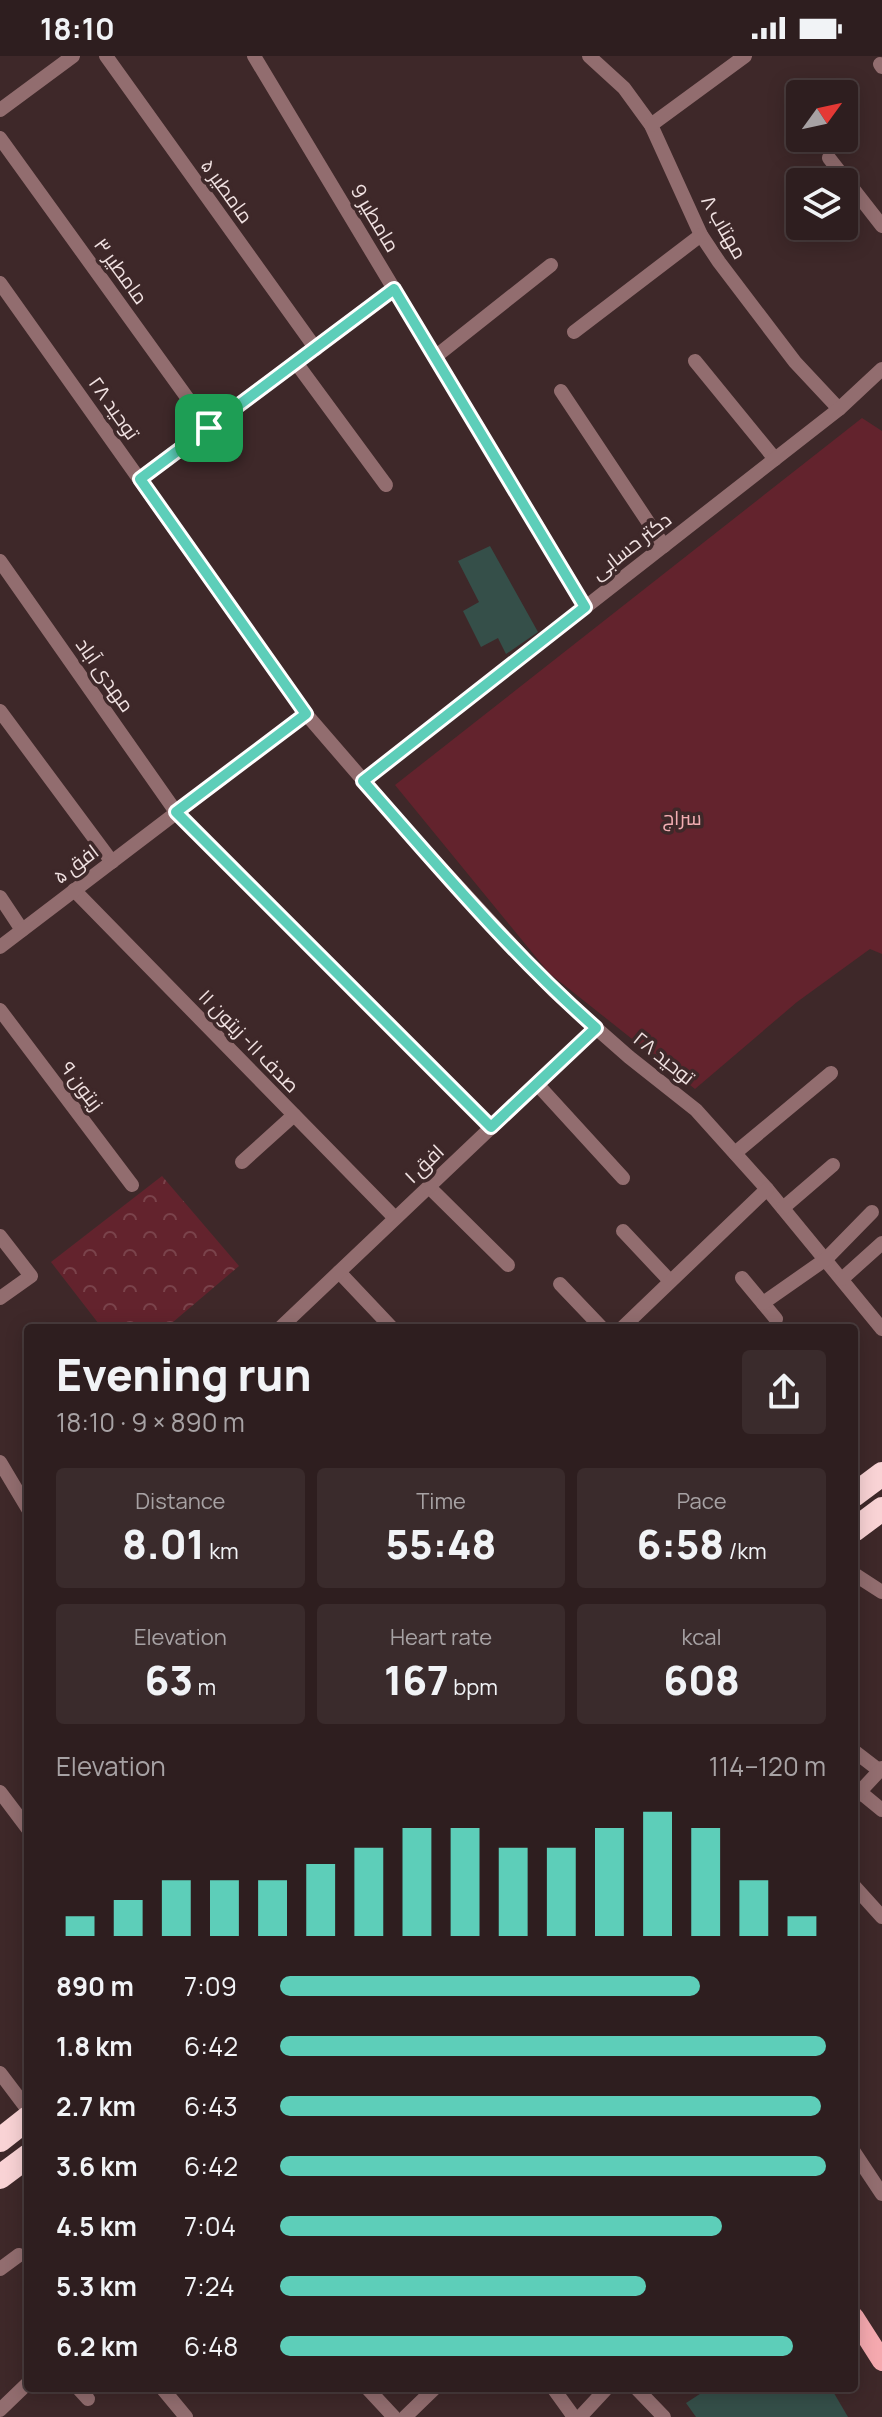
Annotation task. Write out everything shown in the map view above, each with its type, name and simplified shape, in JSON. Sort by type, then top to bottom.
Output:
[{"type":"highway","points":[[858,1492],[882,1474]]},
{"type":"highway","points":[[858,1527],[882,1509]]},
{"type":"highway","points":[[0,2140],[24,2121]]},
{"type":"highway","points":[[0,2177],[24,2159]]},
{"type":"main road","points":[[858,2323],[882,2361]]},
{"type":"street","points":[[0,110],[73,56]]},
{"type":"street","name":"مامطیر ۵","points":[[106,56],[316,349]]},
{"type":"street","name":"مامطیر 9","points":[[254,56],[585,607]]},
{"type":"street","points":[[651,125],[745,56]]},
{"type":"street","name":"مهتاب ۸","points":[[594,58],[624,88],[651,125],[701,235],[795,362],[839,409]]},
{"type":"street","name":"مامطیر ۳","points":[[0,138],[209,428]]},
{"type":"street","points":[[829,158],[882,226]]},
{"type":"street","points":[[574,332],[701,235]]},
{"type":"street","points":[[435,357],[551,265]]},
{"type":"street","name":"توحید ۲۸","points":[[0,283],[106,444],[140,479],[306,714],[502,937],[554,991],[696,1110],[767,1189],[882,1329]]},
{"type":"street","points":[[140,479],[394,289]]},
{"type":"street","points":[[695,361],[775,459]]},
{"type":"street","points":[[297,364],[386,485]]},
{"type":"street","name":"دکتر حسابی","points":[[363,781],[839,409],[882,369]]},
{"type":"street","points":[[561,391],[664,546]]},
{"type":"street","name":"مهدی آباد","points":[[0,561],[176,812],[491,1127]]},
{"type":"street","points":[[0,711],[112,862]]},
{"type":"street","points":[[176,812],[306,714]]},
{"type":"street","name":"افق ۵","points":[[0,947],[176,812]]},
{"type":"street","name":"صدف ۱۱- زیتون ۱۱","points":[[74,890],[395,1218]]},
{"type":"street","points":[[0,897],[22,930]]},
{"type":"street","name":"زیتون ۹","points":[[0,1010],[132,1185]]},
{"type":"street","name":"افق ۱","points":[[284,1324],[596,1028]]},
{"type":"street","points":[[735,1153],[831,1073]]},
{"type":"street","points":[[537,1084],[623,1178]]},
{"type":"street","points":[[242,1162],[294,1115]]},
{"type":"street","points":[[783,1208],[833,1165]]},
{"type":"street","points":[[429,1187],[508,1265]]},
{"type":"street","points":[[626,1324],[767,1189]]},
{"type":"street","points":[[763,1303],[826,1259],[872,1212]]},
{"type":"street","points":[[623,1231],[670,1281]]},
{"type":"street","points":[[0,1236],[31,1276],[0,1298]]},
{"type":"street","points":[[842,1279],[882,1243]]},
{"type":"street","points":[[339,1272],[388,1324]]},
{"type":"street","points":[[742,1278],[776,1319]]},
{"type":"street","points":[[560,1284],[598,1324]]},
{"type":"street","points":[[0,1462],[24,1502]]},
{"type":"street","points":[[858,1577],[882,1592]]},
{"type":"street","points":[[858,1754],[881,1770],[858,1794]]},
{"type":"street","points":[[0,1792],[24,1824]]},
{"type":"street","points":[[858,1796],[882,1810]]},
{"type":"street","points":[[858,1890],[882,1917]]},
{"type":"street","points":[[0,2073],[24,2105]]},
{"type":"street","points":[[858,2158],[882,2194]]},
{"type":"street","points":[[0,2269],[19,2255]]},
{"type":"street","points":[[0,2410],[24,2387]]},
{"type":"street","points":[[165,2392],[186,2417]]},
{"type":"street","points":[[371,2392],[394,2417]]},
{"type":"street","points":[[405,2417],[431,2392]]},
{"type":"street","points":[[556,2392],[574,2417]]},
{"type":"street","points":[[580,2417],[603,2392]]},
{"type":"street","points":[[640,2392],[664,2417]]},
{"type":"green space","name":"سراج","points":[[862,418],[882,431],[882,954],[870,949],[797,1002],[695,1089],[549,973],[395,785]]},
{"type":"green space","points":[[162,1176],[239,1266],[171,1324],[99,1324],[51,1262]]},
{"type":"building","points":[[490,546],[538,632],[506,654],[498,638],[481,647],[463,611],[479,602],[458,561]]},
{"type":"building","points":[[703,2392],[833,2392],[848,2417],[696,2417],[686,2403]]},
{"type":"route","points":[[394,289],[585,607],[363,781],[502,937],[554,991],[596,1028],[491,1127],[176,812],[306,714],[140,479],[209,428],[394,289]]}]
